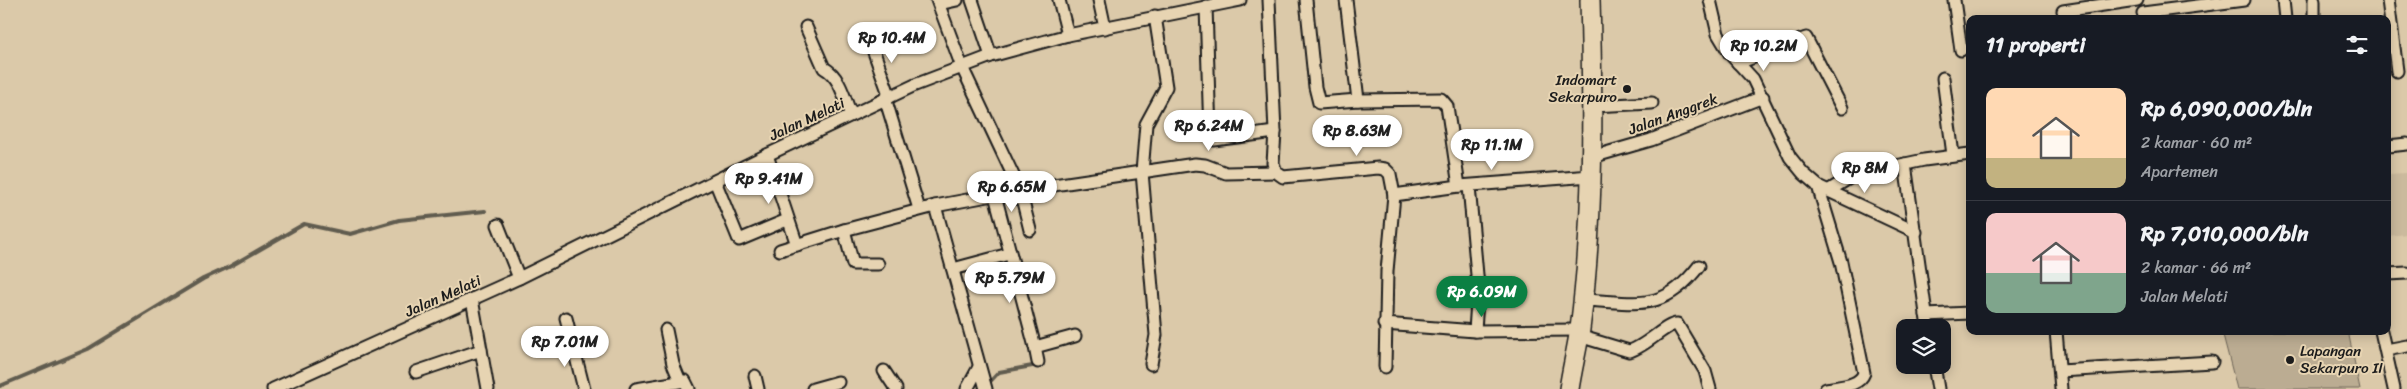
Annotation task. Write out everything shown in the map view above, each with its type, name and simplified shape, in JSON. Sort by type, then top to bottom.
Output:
[{"type":"main road","points":[[1569,389],[1583,300],[1591,176],[1593,106],[1590,0]]},
{"type":"street","points":[[957,0],[938,2],[962,67],[1020,190],[1030,230]]},
{"type":"street","points":[[972,0],[991,56]]},
{"type":"street","points":[[1059,0],[1068,35]]},
{"type":"street","points":[[1099,0],[1105,28]]},
{"type":"street","name":"Jalan Melati","points":[[273,389],[288,386],[472,298],[519,278],[766,155],[888,97],[962,67],[991,56],[1068,35],[1240,0]]},
{"type":"street","points":[[1269,0],[1275,132],[1273,163],[1276,172],[1283,177],[1385,168],[1390,174],[1394,195],[1384,324],[1385,367]]},
{"type":"street","points":[[1306,0],[1315,86],[1319,103],[1358,100],[1441,99],[1445,102],[1464,186],[1478,286],[1475,331]]},
{"type":"street","points":[[1346,0],[1358,100]]},
{"type":"street","points":[[1710,0],[1718,34],[1738,63],[1753,79],[1790,156],[1803,173],[1823,188],[1916,232]]},
{"type":"street","points":[[1954,0],[1961,50]]},
{"type":"street","points":[[2063,10],[2137,0]]},
{"type":"street","points":[[2142,0],[2144,15]]},
{"type":"street","points":[[2150,15],[2244,0]]},
{"type":"street","points":[[2283,0],[2285,15]]},
{"type":"street","points":[[2314,0],[2314,15]]},
{"type":"street","points":[[2388,0],[2390,15]]},
{"type":"street","points":[[1206,6],[1211,137],[1214,140],[1275,132]]},
{"type":"street","points":[[1151,364],[1156,335],[1142,172],[1146,124],[1166,87],[1155,16]]},
{"type":"street","points":[[2391,24],[2397,71]]},
{"type":"street","points":[[806,27],[824,68],[830,71],[836,80],[851,115]]},
{"type":"street","points":[[1738,63],[1806,38],[1842,108]]},
{"type":"street","points":[[870,41],[888,97],[919,209]]},
{"type":"street","points":[[1943,78],[1953,155]]},
{"type":"street","name":"Jalan Anggrek","points":[[1592,157],[1651,140],[1763,97]]},
{"type":"street","points":[[1593,106],[1652,103]]},
{"type":"street","points":[[2391,146],[2407,144]]},
{"type":"street","points":[[1823,188],[1854,175],[1953,155],[1966,154]]},
{"type":"street","points":[[766,155],[797,245]]},
{"type":"street","points":[[780,250],[919,209],[1020,190],[1195,164],[1205,165],[1221,173],[1276,172]]},
{"type":"street","points":[[1905,164],[1916,232],[1927,319]]},
{"type":"street","points":[[1394,195],[1464,186],[1591,176]]},
{"type":"street","points":[[715,181],[738,240],[787,220]]},
{"type":"street","points":[[1823,188],[1841,262],[1864,373],[1862,379],[1857,383],[1826,389]]},
{"type":"street","points":[[995,195],[1038,362]]},
{"type":"street","points":[[935,206],[986,389]]},
{"type":"street","points":[[498,225],[519,278]]},
{"type":"street","points":[[844,230],[853,264],[878,264]]},
{"type":"street","points":[[953,269],[1009,254]]},
{"type":"street","points":[[1583,300],[1644,304],[1657,301],[1682,285],[1699,266]]},
{"type":"street","points":[[2391,274],[2407,273]]},
{"type":"street","points":[[472,298],[488,389]]},
{"type":"street","points":[[1926,315],[1966,312]]},
{"type":"street","points":[[566,318],[584,389]]},
{"type":"street","points":[[1384,324],[1475,331],[1579,333],[1629,350],[1656,337],[1670,325],[1677,324],[1705,371],[1710,389]]},
{"type":"street","points":[[636,389],[685,385],[673,364],[666,330]]},
{"type":"street","points":[[2056,335],[2060,389]]},
{"type":"street","points":[[2382,335],[2394,389]]},
{"type":"street","points":[[1035,347],[1075,336]]},
{"type":"street","points":[[2386,350],[2407,346]]},
{"type":"street","points":[[416,372],[481,350]]},
{"type":"street","points":[[2060,371],[2212,362]]},
{"type":"street","points":[[884,371],[896,389]]},
{"type":"street","points":[[967,389],[980,371]]},
{"type":"street","points":[[1936,374],[1938,389]]},
{"type":"street","points":[[755,376],[758,389]]},
{"type":"street","points":[[813,389],[838,382]]},
{"type":"shaded area","points":[[2407,173],[2407,234],[2391,236],[2391,174]]},
{"type":"shaded area","name":"Lapangan Sekarpuro II","points":[[2223,335],[2349,335],[2360,389],[2237,389]]},
{"type":"waterway","points":[[0,386],[88,349],[203,279],[229,267],[304,224],[350,234],[399,220],[485,211]]},
{"type":"waterway","points":[[979,389],[986,386],[999,372],[1038,365]]},
{"type":"place","name":"Indomart Sekarpuro","points":[[1627,89]]},
{"type":"place","name":"Lapangan Sekarpuro II","points":[[2290,360]]}]
